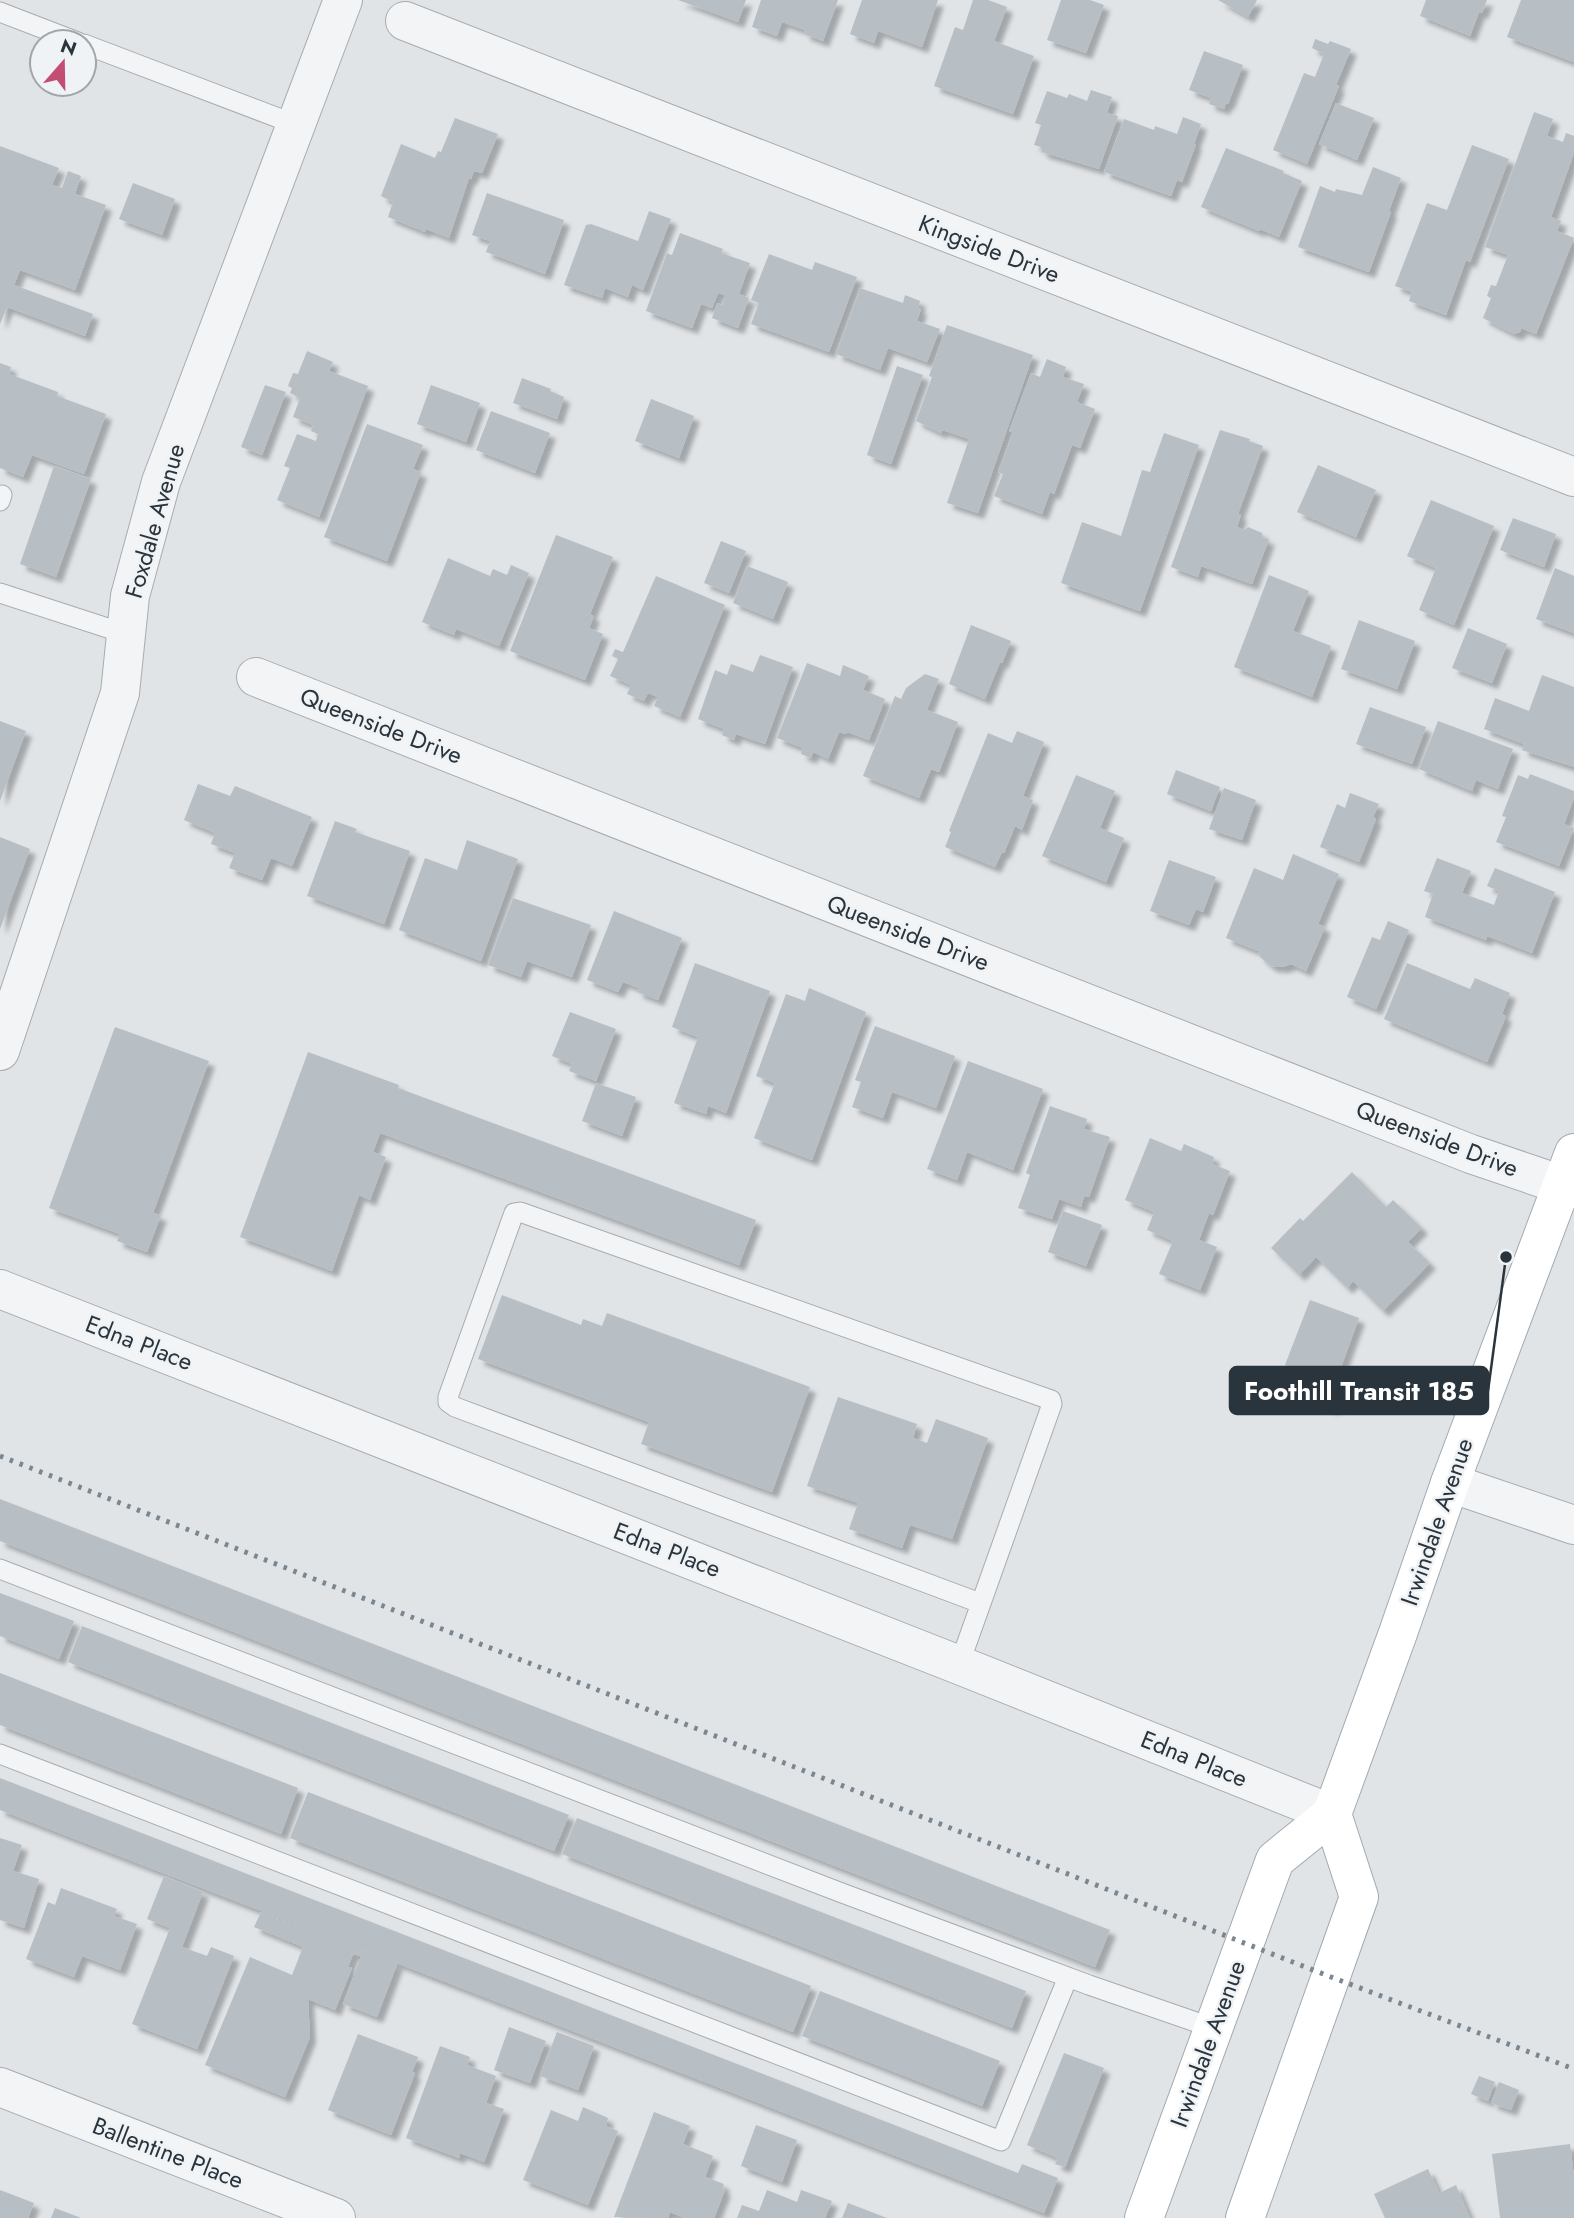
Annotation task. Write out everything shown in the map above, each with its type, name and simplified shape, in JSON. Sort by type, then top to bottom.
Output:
[{"type":"main road","name":"Irwindale Avenue","points":[[1144,2218],[1275,1860],[1332,1814],[1450,1483],[1568,1169]]},
{"type":"main road","points":[[1245,2218],[1359,1897],[1332,1814]]},
{"type":"street","name":"Foxdale Avenue","points":[[0,1051],[120,693],[130,596],[162,482],[343,0]]},
{"type":"street","name":"Kingside Drive","points":[[405,20],[1574,477]]},
{"type":"street","name":"Queenside Drive","points":[[256,677],[1471,1154],[1568,1169]]},
{"type":"street","name":"Edna Place","points":[[0,1289],[1332,1814]]},
{"type":"street","points":[[1450,1483],[1574,1525]]},
{"type":"street","name":"Ballentine Place","points":[[0,2087],[336,2218]]},
{"type":"lane","points":[[0,12],[42,28]]},
{"type":"lane","points":[[98,49],[297,125]]},
{"type":"lane","points":[[0,593],[126,634]]},
{"type":"lane","points":[[959,1665],[1052,1404],[1051,1400],[520,1212],[514,1213],[448,1402],[468,1412],[980,1603]]},
{"type":"lane","points":[[0,1569],[842,1893],[1213,2028]]},
{"type":"lane","points":[[0,1754],[1002,2141],[1069,1977]]},
{"type":"building","points":[[678,0],[746,0],[738,22]]},
{"type":"building","points":[[761,0],[838,0],[823,41],[804,34],[805,30],[782,22],[777,36],[752,27]]},
{"type":"building","points":[[862,0],[938,0],[922,47],[878,31],[874,43],[850,34]]},
{"type":"building","points":[[973,0],[988,0],[1007,7],[994,41],[1034,56],[1013,114],[934,86],[955,27],[963,30]]},
{"type":"building","points":[[1061,0],[1090,0],[1104,5],[1086,53],[1047,40]]},
{"type":"building","points":[[1218,0],[1257,0],[1248,17]]},
{"type":"building","points":[[1426,0],[1487,0],[1482,13],[1479,12],[1470,36],[1420,16]]},
{"type":"building","points":[[1521,0],[1574,0],[1574,62],[1507,37]]},
{"type":"building","points":[[1315,39],[1351,49],[1307,164],[1273,150],[1304,73],[1315,77],[1324,54],[1312,48]]},
{"type":"building","points":[[1204,51],[1243,65],[1224,109],[1209,104],[1211,98],[1189,90]]},
{"type":"building","points":[[1091,90],[1112,97],[1107,113],[1118,116],[1099,169],[1042,152],[1041,147],[1034,145],[1041,125],[1035,123],[1047,91],[1067,98],[1069,94],[1087,101]]},
{"type":"building","points":[[1336,103],[1374,118],[1357,160],[1319,144]]},
{"type":"building","points":[[1534,112],[1553,119],[1547,136],[1563,142],[1566,133],[1574,136],[1574,153],[1551,217],[1561,221],[1557,231],[1574,238],[1536,334],[1521,328],[1520,332],[1514,334],[1483,318],[1491,298],[1487,296],[1491,285],[1496,286],[1508,255],[1485,247]]},
{"type":"building","points":[[1183,117],[1201,124],[1182,182],[1177,180],[1171,196],[1104,172],[1124,119],[1154,130],[1155,126],[1177,134]]},
{"type":"building","points":[[455,118],[498,134],[482,173],[474,171],[471,179],[469,178],[449,238],[426,229],[425,232],[388,217],[393,202],[381,196],[401,144],[435,158],[438,151],[441,152]]},
{"type":"building","points":[[1472,145],[1509,159],[1470,262],[1466,260],[1446,315],[1409,301],[1412,292],[1395,286],[1427,203],[1447,210]]},
{"type":"building","points":[[0,146],[59,168],[52,185],[62,188],[68,171],[81,176],[75,194],[106,205],[75,290],[20,270],[14,285],[93,314],[85,336],[7,307],[0,324]]},
{"type":"building","points":[[1226,148],[1302,181],[1279,237],[1201,207]]},
{"type":"building","points":[[1373,167],[1401,178],[1369,272],[1298,247],[1320,186],[1335,192],[1336,189],[1362,195]]},
{"type":"building","points":[[133,183],[175,199],[162,235],[119,219]]},
{"type":"building","points":[[487,193],[564,220],[545,274],[486,252],[490,241],[472,235]]},
{"type":"building","points":[[649,211],[671,219],[643,290],[632,285],[628,297],[605,288],[602,298],[564,285],[586,225],[591,224],[638,241]]},
{"type":"building","points":[[680,233],[723,249],[721,253],[750,263],[739,294],[749,298],[738,328],[712,318],[717,303],[722,305],[725,295],[718,293],[712,308],[701,304],[692,328],[646,311],[667,253],[672,255]]},
{"type":"building","points":[[769,254],[812,270],[815,262],[857,277],[829,352],[751,324],[759,303],[751,300]]},
{"type":"building","points":[[860,288],[903,303],[905,295],[920,301],[918,308],[921,309],[917,321],[940,329],[927,362],[888,348],[880,370],[836,354]]},
{"type":"building","points":[[947,325],[1033,355],[978,513],[947,503],[969,439],[942,430],[941,433],[916,421]]},
{"type":"building","points":[[307,351],[333,362],[329,371],[368,386],[319,517],[277,500],[290,468],[284,466],[297,434],[316,441],[318,434],[311,431],[313,425],[293,417],[300,398],[290,393],[292,388],[288,386],[293,373],[298,374]]},
{"type":"building","points":[[1047,359],[1066,367],[1063,377],[1084,384],[1077,402],[1095,409],[1080,448],[1072,445],[1054,494],[1050,492],[1042,514],[994,496],[1003,474],[998,472],[1013,432],[1009,431],[1031,373],[1040,377]]},
{"type":"building","points":[[0,363],[11,367],[9,374],[106,414],[84,474],[32,455],[23,477],[0,468]]},
{"type":"building","points":[[897,366],[923,375],[891,464],[867,455]]},
{"type":"building","points":[[522,378],[564,397],[557,419],[513,403]]},
{"type":"building","points":[[265,385],[286,392],[262,455],[241,447]]},
{"type":"building","points":[[431,385],[480,403],[466,442],[417,424]]},
{"type":"building","points":[[651,399],[694,416],[679,458],[635,441]]},
{"type":"building","points":[[491,411],[550,433],[535,473],[476,450]]},
{"type":"building","points":[[367,424],[423,445],[413,469],[421,472],[387,561],[324,537]]},
{"type":"building","points":[[1220,430],[1263,446],[1238,514],[1241,515],[1237,527],[1244,530],[1248,527],[1262,533],[1263,538],[1269,539],[1252,584],[1201,566],[1198,577],[1171,567]]},
{"type":"building","points":[[1164,433],[1199,445],[1140,611],[1061,583],[1082,522],[1121,536],[1142,470],[1150,472]]},
{"type":"building","points":[[1318,465],[1376,490],[1356,537],[1297,512]]},
{"type":"building","points":[[54,466],[91,479],[56,577],[20,564]]},
{"type":"building","points":[[1431,500],[1494,526],[1454,625],[1419,610],[1436,568],[1407,556]]},
{"type":"building","points":[[1513,518],[1556,534],[1544,567],[1500,550]]},
{"type":"building","points":[[556,535],[613,557],[590,614],[594,616],[589,628],[603,634],[585,680],[510,651]]},
{"type":"building","points":[[721,541],[746,551],[729,593],[704,583]]},
{"type":"building","points":[[448,558],[490,576],[493,569],[507,575],[511,565],[529,573],[499,646],[456,629],[454,635],[422,622]]},
{"type":"building","points":[[747,566],[788,582],[773,619],[733,603]]},
{"type":"building","points":[[1555,568],[1574,576],[1574,633],[1536,619]]},
{"type":"building","points":[[1269,575],[1309,591],[1293,631],[1331,646],[1312,697],[1234,667]]},
{"type":"building","points":[[656,576],[725,605],[680,717],[654,706],[658,697],[648,693],[644,701],[627,694],[631,685],[610,676],[618,659],[612,656],[615,649],[623,652]]},
{"type":"building","points":[[1359,620],[1415,641],[1397,689],[1341,669]]},
{"type":"building","points":[[971,625],[1011,641],[985,699],[949,684]]},
{"type":"building","points":[[1468,628],[1507,644],[1492,683],[1452,668]]},
{"type":"building","points":[[760,655],[793,667],[765,744],[736,734],[734,740],[722,735],[724,729],[698,719],[715,670],[727,675],[731,664],[753,672]]},
{"type":"building","points":[[807,663],[840,676],[843,665],[869,676],[863,690],[885,699],[869,740],[839,732],[828,759],[813,752],[811,758],[801,754],[803,748],[777,738]]},
{"type":"building","points":[[925,674],[939,679],[927,710],[958,722],[939,772],[931,769],[919,798],[863,776],[895,696],[901,699],[906,688]]},
{"type":"building","points":[[1542,675],[1574,687],[1574,767],[1522,750],[1524,744],[1484,729],[1495,698],[1529,711]]},
{"type":"building","points":[[1370,707],[1426,727],[1412,764],[1356,744]]},
{"type":"building","points":[[0,721],[26,731],[0,801]]},
{"type":"building","points":[[1438,721],[1513,749],[1498,789],[1476,780],[1472,791],[1419,769]]},
{"type":"building","points":[[1017,731],[1044,742],[1023,796],[1033,800],[1022,830],[1015,826],[995,867],[945,847],[988,733],[1012,743]]},
{"type":"building","points":[[1176,770],[1220,787],[1211,811],[1167,794]]},
{"type":"building","points":[[1530,774],[1574,791],[1564,824],[1574,828],[1559,866],[1496,842],[1506,817],[1502,816],[1518,775],[1528,779]]},
{"type":"building","points":[[1076,775],[1115,791],[1100,828],[1124,838],[1106,882],[1042,856]]},
{"type":"building","points":[[198,784],[230,796],[235,786],[312,817],[292,866],[271,858],[262,880],[229,868],[235,853],[211,844],[215,833],[184,820]]},
{"type":"building","points":[[1224,788],[1256,800],[1242,840],[1209,829]]},
{"type":"building","points":[[1350,793],[1379,804],[1359,862],[1320,847],[1337,804],[1345,808]]},
{"type":"building","points":[[335,821],[357,829],[355,832],[410,851],[384,924],[307,896]]},
{"type":"building","points":[[0,837],[30,849],[0,929]]},
{"type":"building","points":[[467,840],[518,859],[481,961],[399,930],[425,858],[457,870]]},
{"type":"building","points":[[1293,854],[1339,874],[1318,924],[1325,927],[1306,971],[1291,964],[1283,967],[1271,966],[1260,957],[1258,951],[1226,938],[1254,868],[1283,880]]},
{"type":"building","points":[[1437,858],[1471,871],[1462,893],[1494,905],[1499,891],[1487,886],[1495,868],[1555,892],[1532,953],[1487,936],[1486,940],[1425,917],[1433,894],[1424,891]]},
{"type":"building","points":[[1169,860],[1216,877],[1203,912],[1196,909],[1189,925],[1150,911]]},
{"type":"building","points":[[513,898],[591,925],[572,977],[527,961],[521,977],[488,965]]},
{"type":"building","points":[[614,911],[682,938],[658,1000],[637,992],[639,988],[623,982],[618,992],[587,980]]},
{"type":"building","points":[[1388,921],[1409,930],[1376,1009],[1347,997],[1372,937],[1380,940]]},
{"type":"building","points":[[695,963],[770,991],[726,1113],[708,1106],[706,1114],[674,1103],[698,1037],[672,1027]]},
{"type":"building","points":[[1407,963],[1470,989],[1475,978],[1510,993],[1502,1014],[1506,1016],[1487,1062],[1384,1019]]},
{"type":"building","points":[[809,988],[866,1012],[812,1160],[754,1138],[775,1083],[756,1076],[786,994],[805,1001]]},
{"type":"building","points":[[570,1012],[616,1029],[596,1081],[569,1071],[572,1064],[552,1056]]},
{"type":"building","points":[[875,1026],[955,1056],[936,1108],[892,1092],[883,1118],[852,1107],[861,1082],[855,1080]]},
{"type":"building","points":[[115,1027],[209,1061],[153,1213],[161,1215],[147,1252],[117,1241],[120,1234],[49,1208]]},
{"type":"building","points":[[308,1052],[399,1085],[398,1088],[756,1220],[739,1265],[380,1133],[373,1152],[386,1157],[370,1200],[359,1195],[332,1271],[240,1237]]},
{"type":"building","points":[[968,1061],[1043,1089],[1013,1170],[967,1152],[957,1180],[927,1169]]},
{"type":"building","points":[[596,1083],[636,1097],[622,1136],[582,1121]]},
{"type":"building","points":[[1050,1106],[1087,1119],[1084,1129],[1110,1137],[1089,1197],[1084,1196],[1081,1207],[1059,1199],[1052,1219],[1018,1208],[1030,1175],[1026,1173]]},
{"type":"building","points":[[1150,1138],[1181,1151],[1184,1144],[1214,1157],[1212,1164],[1230,1171],[1213,1215],[1209,1213],[1199,1240],[1217,1247],[1200,1290],[1159,1274],[1173,1241],[1147,1230],[1154,1212],[1125,1200]]},
{"type":"building","points":[[1352,1172],[1386,1207],[1393,1200],[1422,1228],[1408,1242],[1430,1263],[1383,1311],[1353,1281],[1347,1288],[1316,1257],[1299,1275],[1271,1248],[1300,1218],[1303,1221]]},
{"type":"building","points":[[1063,1211],[1102,1225],[1086,1266],[1048,1252]]},
{"type":"building","points":[[502,1295],[581,1325],[583,1319],[602,1326],[607,1313],[810,1387],[772,1492],[641,1444],[649,1422],[478,1359]]},
{"type":"building","points":[[1310,1300],[1359,1318],[1340,1370],[1348,1372],[1334,1409],[1289,1392],[1298,1370],[1285,1365]]},
{"type":"building","points":[[838,1397],[917,1424],[913,1438],[927,1443],[936,1419],[988,1438],[952,1539],[910,1525],[902,1548],[849,1529],[858,1503],[807,1486]]},
{"type":"building","points":[[0,1499],[1110,1930],[1095,1967],[0,1541]]},
{"type":"building","points":[[0,1593],[74,1621],[59,1659],[0,1636]]},
{"type":"building","points":[[82,1626],[569,1815],[554,1851],[68,1662]]},
{"type":"building","points":[[0,1673],[298,1788],[281,1834],[0,1725]]},
{"type":"building","points":[[0,1778],[1018,2173],[1022,2164],[1058,2178],[1044,2213],[0,1810]]},
{"type":"building","points":[[308,1792],[811,1986],[793,2032],[290,1838]]},
{"type":"building","points":[[577,1818],[1026,1991],[1012,2028],[562,1854]]},
{"type":"building","points":[[0,1838],[22,1845],[13,1871],[39,1879],[24,1928],[0,1920]]},
{"type":"building","points":[[164,1876],[203,1892],[182,1947],[207,1956],[211,1947],[234,1956],[197,2049],[132,2024],[170,1928],[147,1919]]},
{"type":"building","points":[[61,1888],[117,1909],[114,1916],[137,1924],[120,1970],[82,1956],[74,1977],[26,1959],[48,1902],[55,1905]]},
{"type":"building","points":[[261,1912],[397,1964],[377,2017],[343,2004],[361,1956],[353,1954],[348,1967],[352,1968],[335,2010],[308,1999],[310,2037],[285,2097],[205,2065],[250,1957],[292,1975],[303,1947],[254,1927]]},
{"type":"building","points":[[820,1991],[1000,2061],[982,2106],[802,2036]]},
{"type":"building","points":[[509,2027],[546,2041],[530,2083],[494,2070]]},
{"type":"building","points":[[557,2032],[594,2046],[578,2090],[540,2076]]},
{"type":"building","points":[[358,2034],[418,2057],[412,2072],[415,2073],[391,2135],[328,2110]]},
{"type":"building","points":[[440,2046],[470,2057],[467,2065],[496,2076],[486,2103],[504,2109],[484,2162],[460,2153],[459,2158],[406,2138]]},
{"type":"building","points":[[1064,2053],[1104,2068],[1065,2167],[1055,2164],[1058,2158],[1027,2145]]},
{"type":"building","points":[[1479,2076],[1495,2082],[1488,2101],[1471,2094]]},
{"type":"building","points":[[1499,2082],[1519,2090],[1511,2110],[1491,2103]]},
{"type":"building","points":[[583,2107],[608,2118],[606,2126],[618,2131],[588,2205],[523,2180],[551,2110],[578,2121]]},
{"type":"building","points":[[654,2112],[690,2126],[683,2144],[713,2156],[705,2177],[724,2184],[722,2189],[725,2190],[714,2218],[685,2218],[670,2212],[668,2218],[614,2217]]},
{"type":"building","points":[[756,2125],[797,2140],[782,2182],[741,2166]]},
{"type":"building","points":[[1570,2144],[1574,2177],[1574,2218],[1500,2218],[1492,2154]]},
{"type":"building","points":[[1428,2169],[1439,2193],[1456,2185],[1470,2218],[1385,2218],[1374,2194]]},
{"type":"building","points":[[0,2190],[34,2203],[28,2218],[0,2218]]},
{"type":"building","points":[[767,2190],[797,2202],[801,2190],[832,2201],[825,2218],[737,2218],[742,2205],[759,2211]]},
{"type":"building","points":[[848,2203],[887,2218],[842,2218]]},
{"type":"building","points":[[55,2208],[81,2218],[51,2218]]},
{"type":"railway","points":[[0,1456],[1331,1977],[1574,2069]]},
{"type":"place","name":"Foothill Transit 185","points":[[1506,1257]]}]
